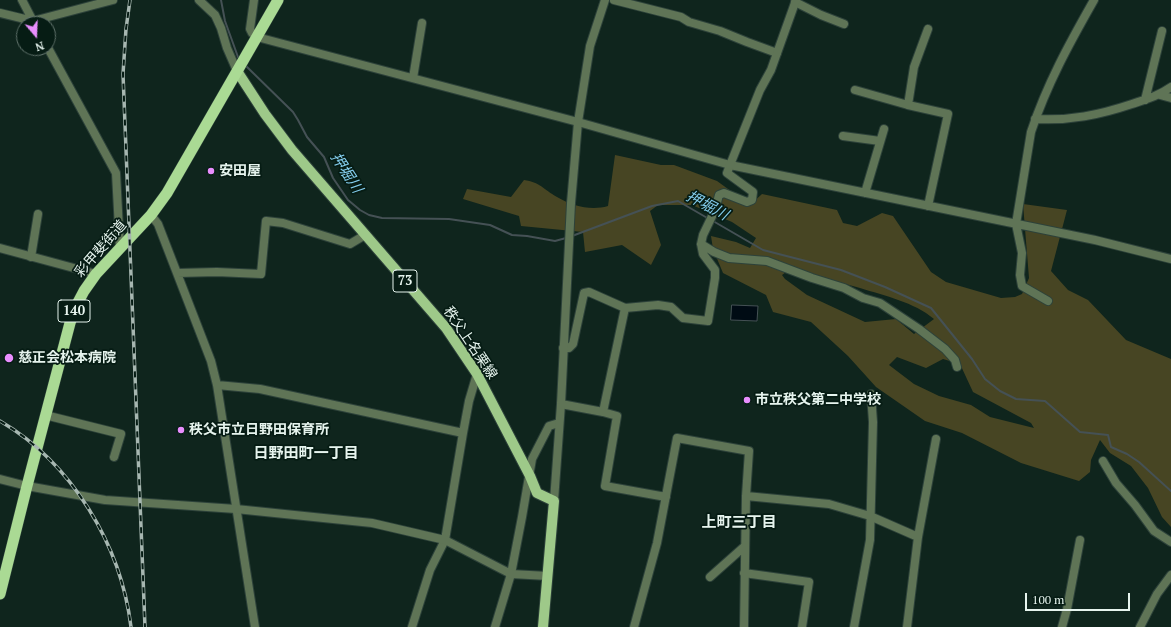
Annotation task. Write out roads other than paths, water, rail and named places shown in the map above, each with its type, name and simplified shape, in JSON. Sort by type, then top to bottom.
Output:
[{"type":"highway","name":"彩甲斐街道","points":[[0,594],[27,486],[75,308],[84,291],[96,274],[151,215],[167,193],[278,0]]},
{"type":"main road","name":"秩父上名栗線","points":[[239,68],[265,114],[292,150],[446,328],[477,374],[530,476],[537,493],[554,501]]},
{"type":"main road","points":[[543,627],[554,501]]},
{"type":"street","points":[[22,0],[31,16]]},
{"type":"street","points":[[56,16],[113,0]]},
{"type":"street","points":[[199,0],[215,15],[221,28],[226,48],[239,68]]},
{"type":"street","points":[[254,0],[250,29],[254,42],[339,58],[578,122],[730,165],[1095,240],[1171,259]]},
{"type":"street","points":[[554,501],[561,404],[571,203],[578,122],[590,46],[605,0]]},
{"type":"street","points":[[614,0],[681,17],[690,22],[720,30],[777,53]]},
{"type":"street","points":[[1048,301],[1022,286],[1020,275],[1022,253],[1016,224],[1031,132],[1035,119],[1047,87],[1094,0]]},
{"type":"street","points":[[564,348],[569,348],[573,344],[584,293],[589,292],[625,308],[658,305],[671,307],[683,318],[708,321],[715,270],[703,254],[701,244],[703,235],[715,210],[719,195],[724,193],[747,202],[752,200],[753,192],[727,174],[777,53],[795,1],[821,15],[844,24]]},
{"type":"street","points":[[0,13],[16,17]]},
{"type":"street","points":[[413,78],[422,23]]},
{"type":"street","points":[[908,105],[914,67],[928,29]]},
{"type":"street","points":[[1145,100],[1162,31]]},
{"type":"street","points":[[52,56],[116,173],[120,248]]},
{"type":"street","points":[[1035,119],[1088,117],[1160,95],[1171,87]]},
{"type":"street","points":[[855,90],[908,105],[948,114],[928,206]]},
{"type":"street","points":[[1160,95],[1171,98]]},
{"type":"street","points":[[865,193],[884,129]]},
{"type":"street","points":[[843,136],[880,141]]},
{"type":"street","points":[[31,257],[38,214]]},
{"type":"street","points":[[151,215],[158,224],[211,361],[217,385],[255,627]]},
{"type":"street","points":[[177,273],[217,272],[261,274],[266,221],[283,223],[350,244],[365,235]]},
{"type":"street","points":[[701,244],[714,252],[729,258],[767,261],[844,288],[863,298],[880,303],[919,329],[945,349],[955,360],[957,368]]},
{"type":"street","points":[[0,248],[96,274]]},
{"type":"street","points":[[603,412],[625,308]]},
{"type":"street","points":[[412,627],[430,570],[445,540],[469,401],[477,374]]},
{"type":"street","points":[[217,385],[260,389],[463,433]]},
{"type":"street","points":[[854,627],[870,540],[871,448],[873,422],[871,394]]},
{"type":"street","points":[[561,404],[617,416],[605,486],[666,498]]},
{"type":"street","points":[[46,416],[121,434],[114,457]]},
{"type":"street","points":[[495,627],[511,574],[532,459],[549,426],[559,423]]},
{"type":"street","points":[[634,627],[657,543],[677,438],[749,451],[746,496],[744,627]]},
{"type":"street","points":[[907,627],[918,537],[936,439]]},
{"type":"street","points":[[1103,461],[1116,483],[1135,505],[1154,531],[1171,542]]},
{"type":"street","points":[[0,479],[27,486],[105,500],[236,509],[372,523],[445,540],[511,574],[548,576]]},
{"type":"street","points":[[746,496],[829,504],[870,516],[918,537]]},
{"type":"street","points":[[1062,627],[1067,609],[1080,540]]},
{"type":"street","points":[[710,577],[745,546]]},
{"type":"street","points":[[744,573],[809,582],[802,627]]},
{"type":"street","points":[[1140,627],[1157,594],[1171,575]]},
{"type":"waterway","name":"押堀川","points":[[221,0],[225,21],[240,59]]},
{"type":"waterway","name":"押堀川","points":[[246,66],[293,112],[307,137],[324,157],[333,178],[348,200],[369,215],[382,218],[449,219],[490,225],[512,235],[555,241],[566,238]]},
{"type":"waterway","name":"押堀川","points":[[572,236],[652,206],[678,201],[709,219]]},
{"type":"waterway","name":"押堀川","points":[[713,221],[763,250],[841,270],[885,287],[931,308],[972,359],[985,379],[1000,391],[1016,399],[1045,401],[1080,432],[1108,435],[1111,447],[1127,454],[1139,462],[1171,491]]},
{"type":"railway","points":[[130,0],[126,29],[123,74],[145,627]]},
{"type":"railway","points":[[0,421],[26,439],[49,459],[70,483],[89,509],[104,537],[116,566],[125,596],[131,627]]},
{"type":"place","name":"安田屋","points":[[211,171]]},
{"type":"place","name":"慈正会松本病院","points":[[9,358]]},
{"type":"place","name":"市立秩父第二中学校","points":[[747,400]]},
{"type":"place","name":"秩父市立日野田保育所","points":[[181,430]]},
{"type":"district","name":"日野田町一丁目","points":[[306,454]]},
{"type":"district","name":"上町三丁目","points":[[739,523]]}]
